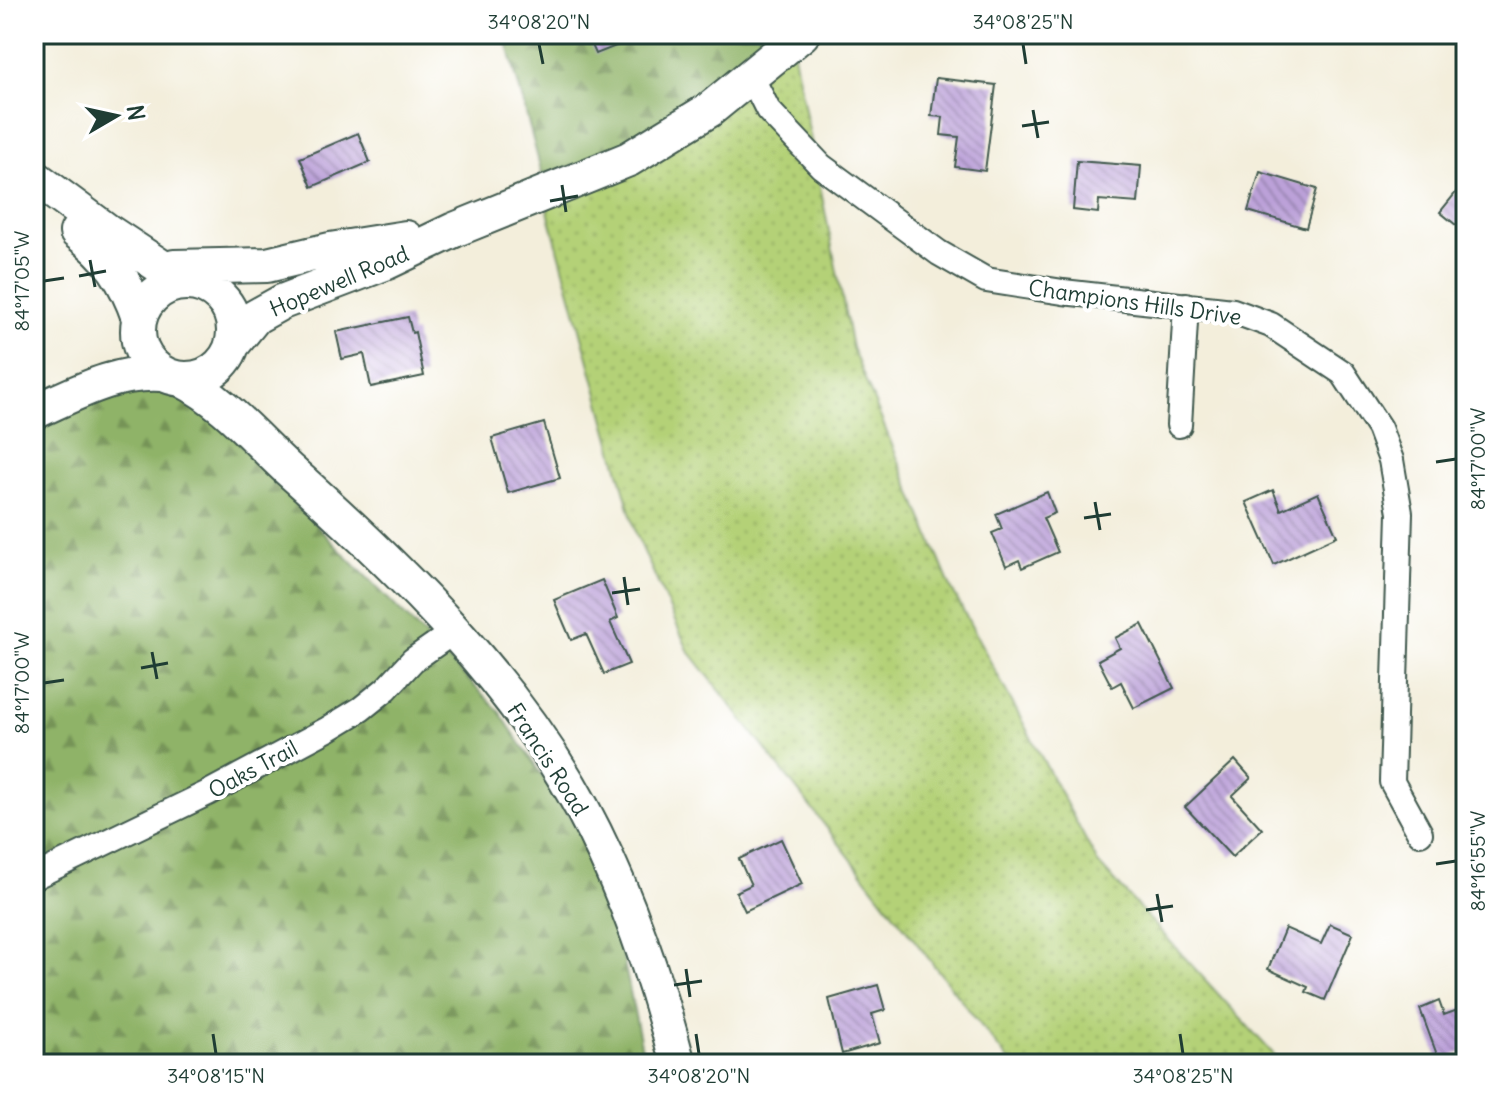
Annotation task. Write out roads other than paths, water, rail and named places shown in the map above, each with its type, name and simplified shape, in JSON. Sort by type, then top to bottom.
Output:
[{"type":"street","name":"Hopewell Road","points":[[229,351],[245,327],[267,310],[629,159],[709,110],[802,34]]},
{"type":"street","name":"Champions Hills Drive","points":[[751,76],[768,110],[821,166],[939,253],[986,280],[1233,311],[1271,325],[1343,373],[1379,428],[1391,460],[1400,513],[1392,782],[1420,833]]},
{"type":"street","points":[[34,177],[107,231],[223,300],[231,313],[234,328],[229,351],[214,370],[199,378],[144,373],[114,377],[34,412]]},
{"type":"street","points":[[34,202],[113,263],[130,293],[144,355],[173,377]]},
{"type":"street","name":"Hopewell Road","points":[[186,280],[238,294],[264,290],[415,237],[454,230]]},
{"type":"street","points":[[34,398],[118,351],[138,324],[145,304],[156,292],[169,285],[330,250],[415,237]]},
{"type":"street","points":[[1179,425],[1186,305]]},
{"type":"street","name":"Francis Road","points":[[229,351],[234,383],[250,412],[333,507],[453,632],[528,723],[581,807],[613,871],[631,917],[678,1064]]},
{"type":"street","name":"Francis Road","points":[[173,377],[218,403],[333,507]]},
{"type":"street","name":"Oaks Trail","points":[[34,877],[208,793],[339,722],[361,709],[386,689],[413,660],[453,632]]}]
